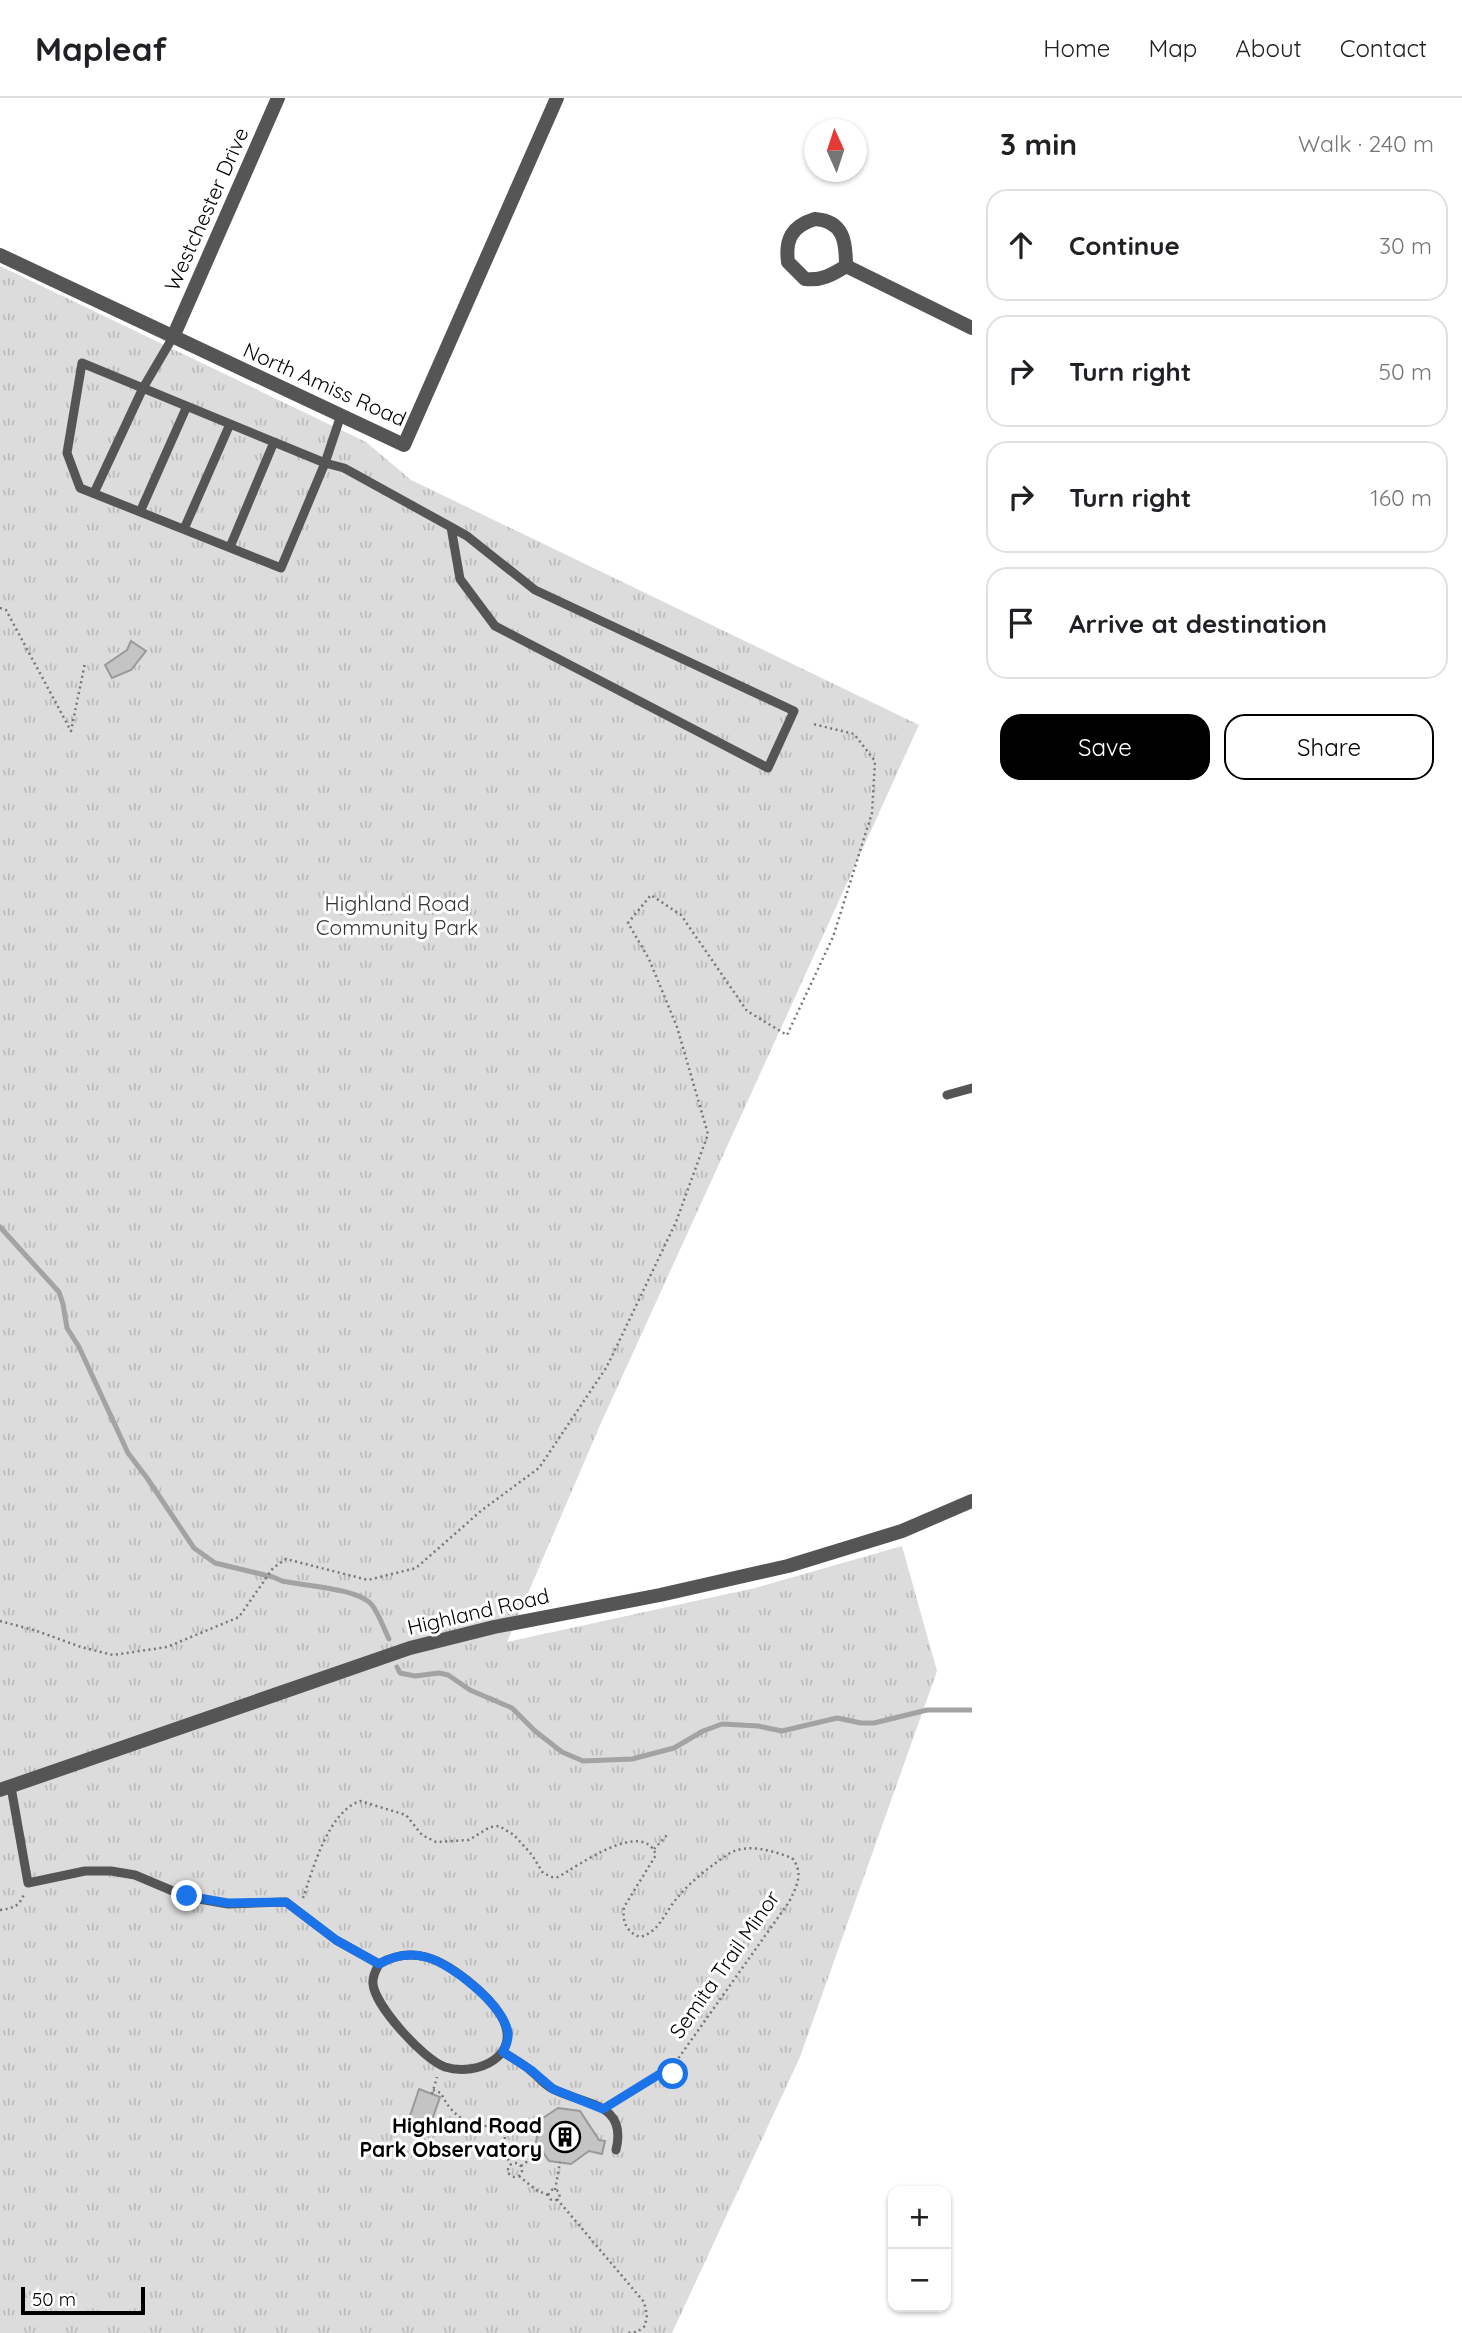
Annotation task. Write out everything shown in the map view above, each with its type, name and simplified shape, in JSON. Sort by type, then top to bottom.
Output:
[{"type":"street","name":"Westchester Drive","points":[[173,337],[278,98]]},
{"type":"street","name":"North Amiss Road","points":[[0,255],[404,444],[557,98]]},
{"type":"street","points":[[816,219],[838,226],[843,236],[846,266],[830,276],[816,280],[805,279],[788,262],[788,239],[793,230],[816,219]]},
{"type":"street","points":[[846,266],[972,328]]},
{"type":"street","name":"Highland Road","points":[[6,1789],[411,1648],[494,1627],[660,1595],[798,1564],[902,1531],[972,1501]]},
{"type":"lane","points":[[94,493],[143,388],[173,337]]},
{"type":"lane","points":[[341,415],[325,463],[281,568],[80,488],[67,453],[82,363],[325,463],[344,468],[451,527],[467,536],[535,590],[794,711],[768,768],[495,626],[460,579],[451,527]]},
{"type":"lane","points":[[140,512],[187,406]]},
{"type":"lane","points":[[184,529],[230,424]]},
{"type":"lane","points":[[230,547],[274,442]]},
{"type":"lane","points":[[947,1095],[972,1088]]},
{"type":"lane","points":[[6,1789],[28,1883],[85,1871],[111,1871],[135,1875],[187,1896],[228,1903],[286,1902],[336,1940],[379,1964]]},
{"type":"lane","points":[[403,1955],[425,1957],[442,1964],[468,1982],[490,2002],[504,2023],[508,2038],[503,2052],[486,2065],[459,2069],[433,2062],[402,2033],[375,1992],[374,1973],[379,1964],[390,1957],[403,1955]]},
{"type":"lane","points":[[503,2052],[531,2070],[553,2089],[603,2109],[614,2118],[618,2126],[616,2150]]},
{"type":"path","points":[[0,608],[6,610],[71,731],[85,663]]},
{"type":"path","points":[[0,1621],[113,1655],[167,1647],[239,1618],[273,1568],[286,1559],[368,1580],[416,1569],[482,1510],[538,1468],[606,1368],[676,1222],[708,1134],[677,1027],[649,959],[628,923],[651,895],[681,915],[747,1011],[787,1035],[833,937],[872,813],[875,761],[854,734],[813,724]]},
{"type":"path","points":[[298,1911],[325,1838],[348,1808],[360,1801],[406,1815],[422,1835],[436,1842],[469,1840],[490,1827],[499,1826],[514,1835],[532,1855],[543,1873],[552,1877],[558,1877],[623,1841],[644,1842],[654,1849],[668,1834]]},
{"type":"path","name":"Semita Trail Minor","points":[[654,1849],[654,1860],[624,1907],[623,1920],[626,1926],[640,1937],[656,1927],[681,1894],[722,1858],[737,1849],[750,1847],[782,1854],[792,1858],[799,1870],[799,1878],[789,1902],[675,2063]]},
{"type":"path","points":[[0,1910],[20,1903],[28,1883]]},
{"type":"path","points":[[664,2063],[675,2063],[677,2068],[673,2074],[663,2072],[664,2063]]},
{"type":"path","points":[[441,2065],[433,2092],[441,2093],[445,2102],[462,2120],[473,2125],[538,2131]]},
{"type":"path","points":[[603,2109],[663,2072]]},
{"type":"path","points":[[504,2126],[506,2154],[511,2165]]},
{"type":"path","points":[[521,2166],[542,2151]]},
{"type":"path","points":[[555,2190],[560,2162]]},
{"type":"path","points":[[514,2163],[521,2166],[524,2170],[519,2176],[512,2177],[507,2172],[514,2163]]},
{"type":"path","points":[[519,2176],[529,2186],[548,2194],[551,2200],[557,2199]]},
{"type":"path","points":[[548,2194],[555,2190]]},
{"type":"path","points":[[555,2190],[559,2194],[557,2199]]},
{"type":"path","points":[[557,2199],[643,2302],[647,2315],[645,2326],[637,2332],[626,2333]]},
{"type":"green space","name":"Highland Road Community Park","points":[[0,266],[366,442],[411,480],[919,725],[601,1423],[507,1642],[755,1588],[902,1546],[937,1671],[800,2057],[672,2333],[0,2333]]},
{"type":"building","points":[[131,641],[146,651],[131,670],[112,678],[105,665],[127,650]]},
{"type":"building","points":[[419,2089],[440,2097],[429,2129],[408,2122]]},
{"type":"building","name":"Highland Road Park Observatory","points":[[558,2108],[580,2111],[599,2140],[605,2141],[602,2154],[589,2151],[571,2164],[549,2161],[536,2142],[540,2120]]},
{"type":"waterway","points":[[0,1227],[59,1292],[67,1328],[79,1347],[128,1453],[194,1548],[215,1563],[282,1581],[343,1591],[365,1599],[375,1609],[389,1639]]},
{"type":"waterway","points":[[397,1667],[400,1673],[415,1676],[439,1673],[448,1675],[470,1690],[512,1708],[562,1752],[583,1761],[632,1759],[674,1748],[703,1731],[722,1724],[758,1726],[782,1731],[837,1718],[874,1723],[927,1710],[972,1710]]},
{"type":"place","name":"Highland Road Park Observatory","points":[[565,2137]]},
{"type":"route","points":[[187,1896],[228,1903],[286,1902],[336,1940],[379,1964],[390,1957],[403,1955],[425,1957],[442,1964],[468,1982],[499,2013],[508,2032],[503,2052],[531,2070],[553,2089],[603,2109],[663,2072],[667,2075],[673,2074]]}]
